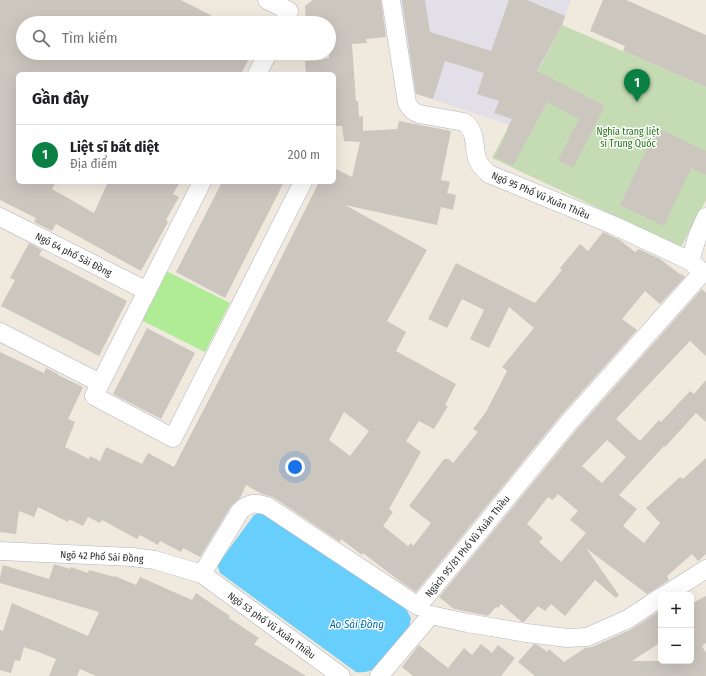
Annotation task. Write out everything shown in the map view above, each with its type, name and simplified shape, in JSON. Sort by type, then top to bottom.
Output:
[{"type":"street","points":[[267,0],[285,16]]},
{"type":"street","name":"Ngõ 95 Phố Vũ Xuân Thiều","points":[[391,0],[407,103],[414,112],[464,122],[468,125],[473,134],[478,162],[489,174],[613,225],[700,269]]},
{"type":"street","points":[[258,72],[264,60]]},
{"type":"street","points":[[201,184],[94,396],[173,438],[302,184]]},
{"type":"street","name":"Ngõ 64 phố Sài Đồng","points":[[0,217],[147,291]]},
{"type":"street","points":[[700,269],[698,235],[706,217]]},
{"type":"street","name":"Ngách 95/81 Phố Vũ Xuân Thiều","points":[[202,574],[240,511],[245,506],[252,503],[260,503],[267,506],[424,610],[570,421],[700,269]]},
{"type":"street","points":[[0,332],[100,383]]},
{"type":"street","name":"Ngõ 42 Phố Sài Đồng","points":[[0,551],[132,557],[155,560],[202,574]]},
{"type":"street","points":[[670,592],[706,569]]},
{"type":"street","name":"Ngõ 53 phố Vũ Xuân Thiều","points":[[202,574],[341,676]]},
{"type":"street","points":[[379,676],[424,610],[467,623],[567,638],[587,637],[628,619],[658,599]]},
{"type":"shaded area","points":[[398,0],[571,0],[562,25],[509,125],[414,93]]},
{"type":"green space","name":"Nghĩa trang liệt sĩ Trung Quốc","points":[[562,25],[706,87],[706,200],[681,247],[492,158]]},
{"type":"green space","points":[[166,271],[230,303],[205,352],[141,320]]},
{"type":"water","name":"Ao Sài Đồng","points":[[260,513],[267,515],[406,609],[411,618],[409,628],[375,668],[366,672],[356,672],[220,573],[218,564],[254,515]]},
{"type":"building","points":[[0,0],[181,0],[212,16],[16,16],[16,60],[248,60],[242,72],[16,72],[16,184],[55,184],[52,189],[94,213],[107,184],[179,184],[173,194],[179,197],[166,220],[168,222],[141,271],[56,224],[52,231],[34,222],[36,218],[0,200]]},
{"type":"building","points":[[313,0],[381,0],[386,37],[366,39],[367,43],[352,44],[356,101],[358,101],[359,117],[363,116],[363,131],[397,129],[399,121],[451,131],[441,180],[450,182],[447,193],[456,195],[453,210],[441,207],[437,225],[345,205],[427,250],[387,321],[406,332],[396,351],[456,384],[445,405],[448,406],[434,429],[419,421],[406,441],[421,452],[389,509],[393,512],[383,526],[408,546],[411,543],[413,546],[431,523],[409,506],[444,459],[449,459],[453,463],[478,432],[473,429],[486,412],[507,371],[502,367],[534,328],[509,307],[489,348],[470,339],[484,310],[462,299],[447,328],[428,319],[456,263],[535,303],[562,270],[560,268],[580,244],[588,251],[603,232],[620,240],[635,252],[639,249],[660,259],[685,277],[660,304],[645,291],[622,319],[637,330],[562,414],[416,592],[363,553],[362,555],[341,539],[340,542],[273,497],[262,494],[246,485],[240,498],[231,506],[200,557],[183,548],[181,552],[160,541],[158,545],[140,535],[137,539],[102,520],[100,523],[88,517],[83,526],[69,519],[68,522],[38,507],[34,517],[19,511],[16,534],[0,532],[0,352],[44,373],[46,368],[83,387],[68,419],[75,422],[65,447],[89,459],[90,456],[100,461],[106,447],[142,464],[148,453],[174,467],[318,184],[336,184],[336,169],[352,177],[360,142],[344,141],[342,126],[336,126],[336,72],[306,72],[305,61],[336,60],[336,16],[306,16],[305,6]],"holes":[[[344,412],[369,431],[350,456],[329,440]]]},
{"type":"building","points":[[402,0],[425,0],[430,32],[491,51],[509,0],[527,0],[565,16],[562,25],[537,71],[605,106],[573,168],[558,160],[579,119],[547,102],[513,166],[495,157],[512,119],[494,113],[499,101],[477,94],[484,73],[445,61],[433,99],[416,94]]},
{"type":"building","points":[[603,0],[626,0],[706,35],[706,87],[623,51],[625,46],[590,31]]},
{"type":"building","points":[[657,128],[706,151],[706,175],[691,168],[664,226],[620,205]]},
{"type":"building","points":[[221,184],[283,184],[225,298],[176,272]]},
{"type":"building","points":[[29,243],[42,250],[39,255],[127,301],[99,356],[1,306],[15,280],[10,278]]},
{"type":"building","points":[[702,289],[706,293],[706,356],[690,341],[616,419],[640,441],[659,420],[661,422],[690,391],[694,394],[706,380],[706,422],[696,413],[619,495],[637,509],[623,526],[644,543],[660,523],[646,508],[680,477],[683,479],[706,458],[706,554],[698,561],[692,554],[667,576],[669,580],[647,594],[586,548],[619,595],[616,598],[595,580],[565,616],[551,604],[545,611],[538,606],[524,622],[522,622],[501,604],[488,616],[454,609],[439,597],[578,428]],"holes":[[[607,440],[626,457],[602,483],[582,466]],[[558,494],[578,511],[570,520],[586,533],[561,562],[539,542],[543,538],[527,524],[548,497],[553,500]]]},
{"type":"building","points":[[147,328],[195,353],[161,419],[113,394]]},
{"type":"building","points":[[54,564],[70,569],[71,567],[88,573],[89,570],[115,576],[136,585],[140,577],[192,600],[196,593],[259,638],[254,644],[306,676],[96,676],[80,669],[77,676],[49,676],[56,659],[24,647],[20,661],[15,660],[11,673],[0,670],[0,630],[3,631],[12,603],[88,636],[99,612],[0,583],[3,565],[49,579]]},
{"type":"building","points":[[706,596],[706,643],[702,646],[706,653],[706,676],[535,676],[518,662],[534,644],[538,645],[547,652],[549,649],[564,662],[585,648],[592,647],[632,629],[658,612],[658,644],[632,661],[658,661],[658,664],[694,664],[694,602]]},
{"type":"building","points":[[481,644],[492,653],[498,645],[515,658],[501,676],[413,676],[402,667],[419,645],[448,668],[464,648],[472,655]]},
{"type":"place","name":"Liệt sĩ bất diệt","points":[[637,102]]}]
